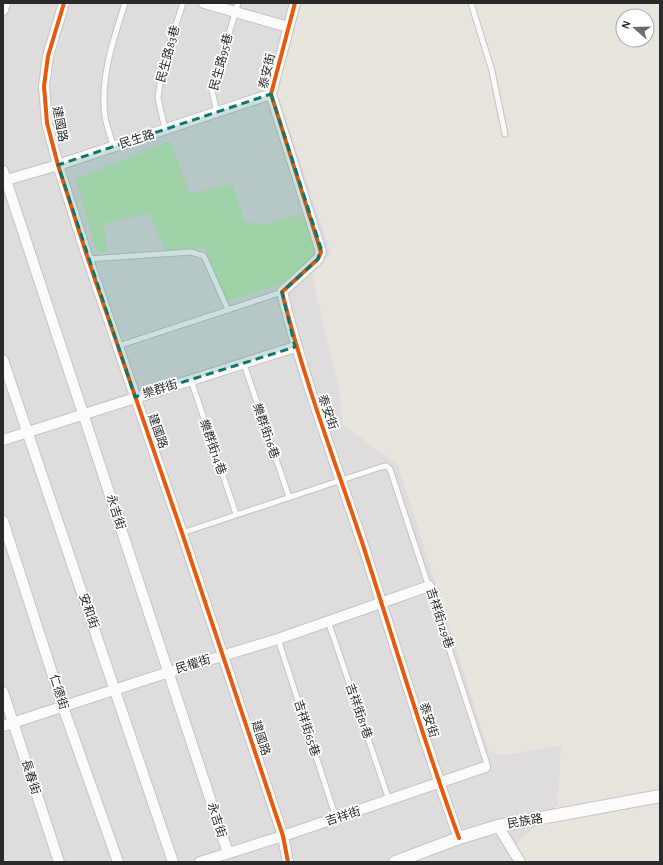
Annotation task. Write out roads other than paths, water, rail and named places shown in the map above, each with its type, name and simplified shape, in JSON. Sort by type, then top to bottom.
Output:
[{"type":"street","points":[[3,10],[5,3]]},
{"type":"street","name":"建國路","points":[[64,3],[48,56],[44,86],[47,123],[58,165],[88,259],[223,655],[282,836],[288,862]]},
{"type":"street","points":[[204,3],[237,8],[288,27]]},
{"type":"street","name":"泰安街","points":[[295,3],[271,94],[321,248],[318,259],[282,292],[295,346],[382,602],[439,783],[459,838]]},
{"type":"street","name":"民生路","points":[[4,178],[58,165],[271,94]]},
{"type":"street","name":"永吉街","points":[[4,178],[228,853]]},
{"type":"street","name":"樂群街","points":[[3,440],[135,396],[244,364],[295,346]]},
{"type":"street","name":"安和街","points":[[3,360],[173,862]]},
{"type":"street","name":"仁德街","points":[[3,522],[63,707],[118,862]]},
{"type":"street","name":"民權街","points":[[3,726],[278,638],[429,586]]},
{"type":"street","name":"長春街","points":[[3,692],[59,862]]},
{"type":"street","name":"吉祥街","points":[[200,862],[390,801],[485,767]]},
{"type":"street","name":"民族路","points":[[395,862],[459,838],[498,826],[660,796]]},
{"type":"street","points":[[498,826],[520,862]]},
{"type":"lane","points":[[113,146],[105,118],[103,93],[108,60],[125,3]]},
{"type":"lane","name":"民生路83巷","points":[[165,129],[158,98],[162,68],[183,3]]},
{"type":"lane","points":[[471,3],[492,71],[505,134]]},
{"type":"lane","name":"民生路95巷","points":[[217,112],[212,91],[237,8]]},
{"type":"lane","points":[[88,259],[191,252],[204,256],[228,310]]},
{"type":"lane","points":[[118,346],[282,292]]},
{"type":"lane","name":"樂群街16巷","points":[[244,364],[289,497]]},
{"type":"lane","name":"樂群街14巷","points":[[191,380],[236,514]]},
{"type":"lane","name":"吉祥街129巷","points":[[341,481],[381,467],[386,466],[390,469],[487,764],[485,767]]},
{"type":"lane","points":[[182,533],[236,514],[341,481]]},
{"type":"lane","name":"吉祥街81巷","points":[[328,621],[390,801]]},
{"type":"lane","name":"吉祥街65巷","points":[[278,638],[336,818]]}]
